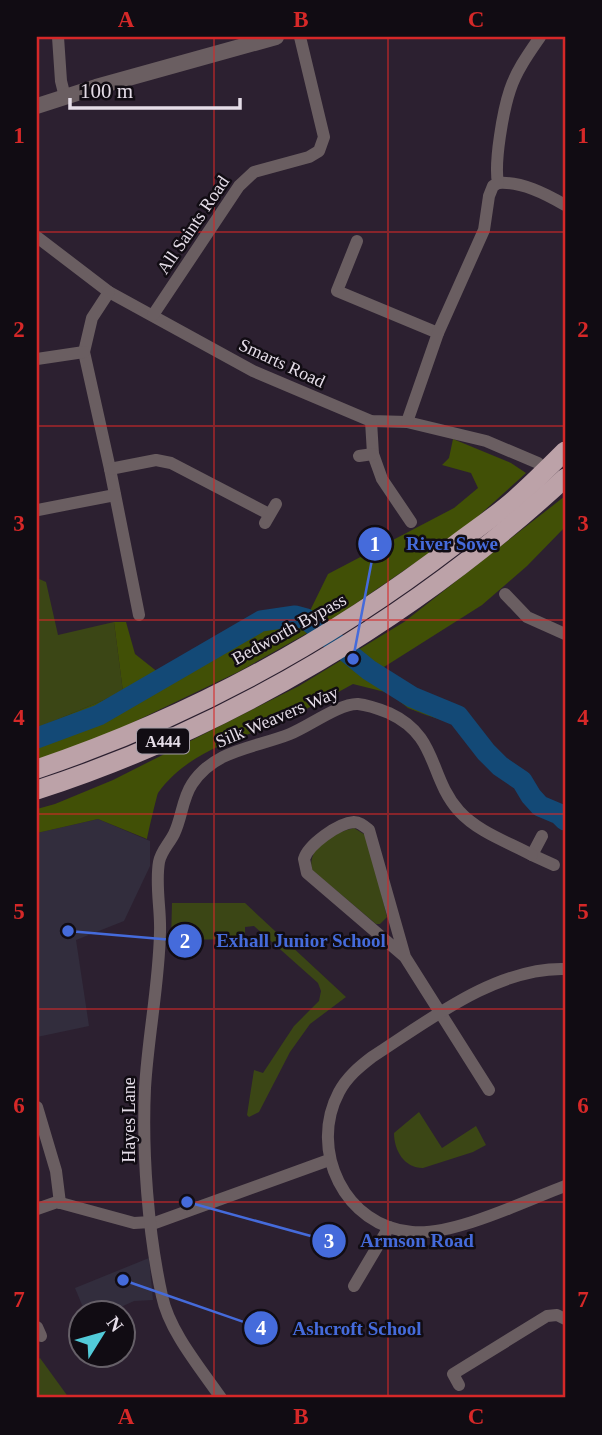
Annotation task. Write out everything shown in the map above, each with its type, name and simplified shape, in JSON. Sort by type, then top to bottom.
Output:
[{"type":"highway","name":"Bedworth Bypass","points":[[370,619],[423,570],[514,500],[565,451]]},
{"type":"highway","name":"Bedworth Bypass","points":[[37,790],[131,755],[207,721],[279,672],[370,619],[525,515],[565,478]]},
{"type":"highway","name":"Bedworth Bypass","points":[[37,769],[120,739],[279,672]]},
{"type":"street","points":[[58,37],[61,81],[65,97]]},
{"type":"street","points":[[37,106],[276,37]]},
{"type":"street","name":"All Saints Road","points":[[153,315],[239,186],[254,172],[309,157],[319,151],[324,137],[300,37]]},
{"type":"street","points":[[498,183],[495,169],[509,90],[540,37]]},
{"type":"street","points":[[407,422],[438,333],[484,230],[493,186],[508,182],[549,195],[565,205]]},
{"type":"street","name":"Smarts Road","points":[[37,237],[109,292],[253,371],[371,421],[407,422],[486,442],[538,463]]},
{"type":"street","points":[[357,241],[337,291],[438,333]]},
{"type":"street","points":[[109,292],[92,318],[84,352],[139,615]]},
{"type":"street","points":[[37,359],[84,352]]},
{"type":"street","points":[[371,421],[373,454],[382,479],[411,522]]},
{"type":"street","points":[[359,456],[373,454]]},
{"type":"street","points":[[110,469],[163,460],[270,514]]},
{"type":"street","points":[[37,518],[37,509],[115,495]]},
{"type":"street","points":[[505,594],[527,617],[565,634]]},
{"type":"street","name":"Silk Weavers Way","points":[[176,830],[192,784],[218,759],[249,746],[292,734],[355,704],[388,713],[417,731],[425,743],[440,781],[457,808],[485,831],[554,865]]},
{"type":"street","points":[[405,957],[305,869],[304,859],[313,844],[350,823],[360,823],[369,830],[405,957],[489,1091]]},
{"type":"street","name":"Hayes Lane","points":[[176,830],[158,863],[160,932],[144,1123],[152,1223],[162,1298],[168,1315],[221,1398]]},
{"type":"street","points":[[532,855],[541,836]]},
{"type":"street","points":[[565,969],[524,973],[497,982],[372,1057],[349,1078],[340,1091],[329,1121],[329,1160],[337,1180],[350,1199],[367,1216],[389,1227],[415,1233],[443,1231],[565,1186]]},
{"type":"street","points":[[37,1107],[56,1171],[60,1203]]},
{"type":"street","points":[[37,1209],[60,1203],[134,1223],[152,1223],[329,1160]]},
{"type":"street","points":[[354,1286],[389,1227]]},
{"type":"street","points":[[459,1385],[453,1374],[547,1316],[557,1315],[565,1319]]},
{"type":"shaded area","points":[[98,819],[150,841],[150,866],[124,921],[76,940],[89,1026],[37,1037],[37,833]]},
{"type":"shaded area","points":[[149,1258],[153,1300],[79,1298],[75,1288]]},
{"type":"green space","points":[[453,439],[511,463],[526,473],[463,530],[336,617],[238,672],[115,731],[37,762],[37,728],[123,692],[114,622],[126,622],[135,654],[164,677],[261,621],[294,616],[306,619],[328,574],[454,508],[478,488],[471,473],[442,465],[449,458]]},
{"type":"green space","points":[[565,496],[565,527],[527,566],[482,605],[384,667],[406,689],[452,706],[453,720],[445,721],[426,715],[408,708],[389,693],[353,684],[289,717],[222,745],[181,769],[158,793],[147,839],[98,819],[37,833],[37,809],[113,780],[299,686],[404,622]]},
{"type":"green space","points":[[37,578],[46,582],[58,635],[114,622],[123,692],[37,728]]},
{"type":"green space","points":[[354,828],[367,836],[387,917],[380,924],[376,924],[312,870],[313,854],[324,842]]},
{"type":"green space","points":[[172,903],[245,903],[346,997],[310,1024],[290,1052],[259,1112],[249,1117],[247,1115],[254,1070],[263,1073],[294,1026],[319,1001],[321,991],[318,983],[254,926],[245,927],[245,939],[171,940]]},
{"type":"green space","points":[[419,1112],[442,1148],[476,1126],[486,1145],[473,1152],[423,1168],[410,1165],[398,1152],[394,1133]]},
{"type":"green space","points":[[40,1358],[69,1398],[37,1398],[37,1360]]},
{"type":"waterway","points":[[37,738],[99,715],[261,621],[295,616],[306,619],[369,670],[412,697],[458,716],[486,752],[500,766],[522,781],[540,806],[559,814],[565,820]]},
{"type":"place","name":"River Sowe","points":[[353,659]]},
{"type":"place","name":"Exhall Junior School","points":[[68,931]]},
{"type":"place","name":"Armson Road","points":[[187,1202]]},
{"type":"place","name":"Ashcroft School","points":[[123,1280]]}]
